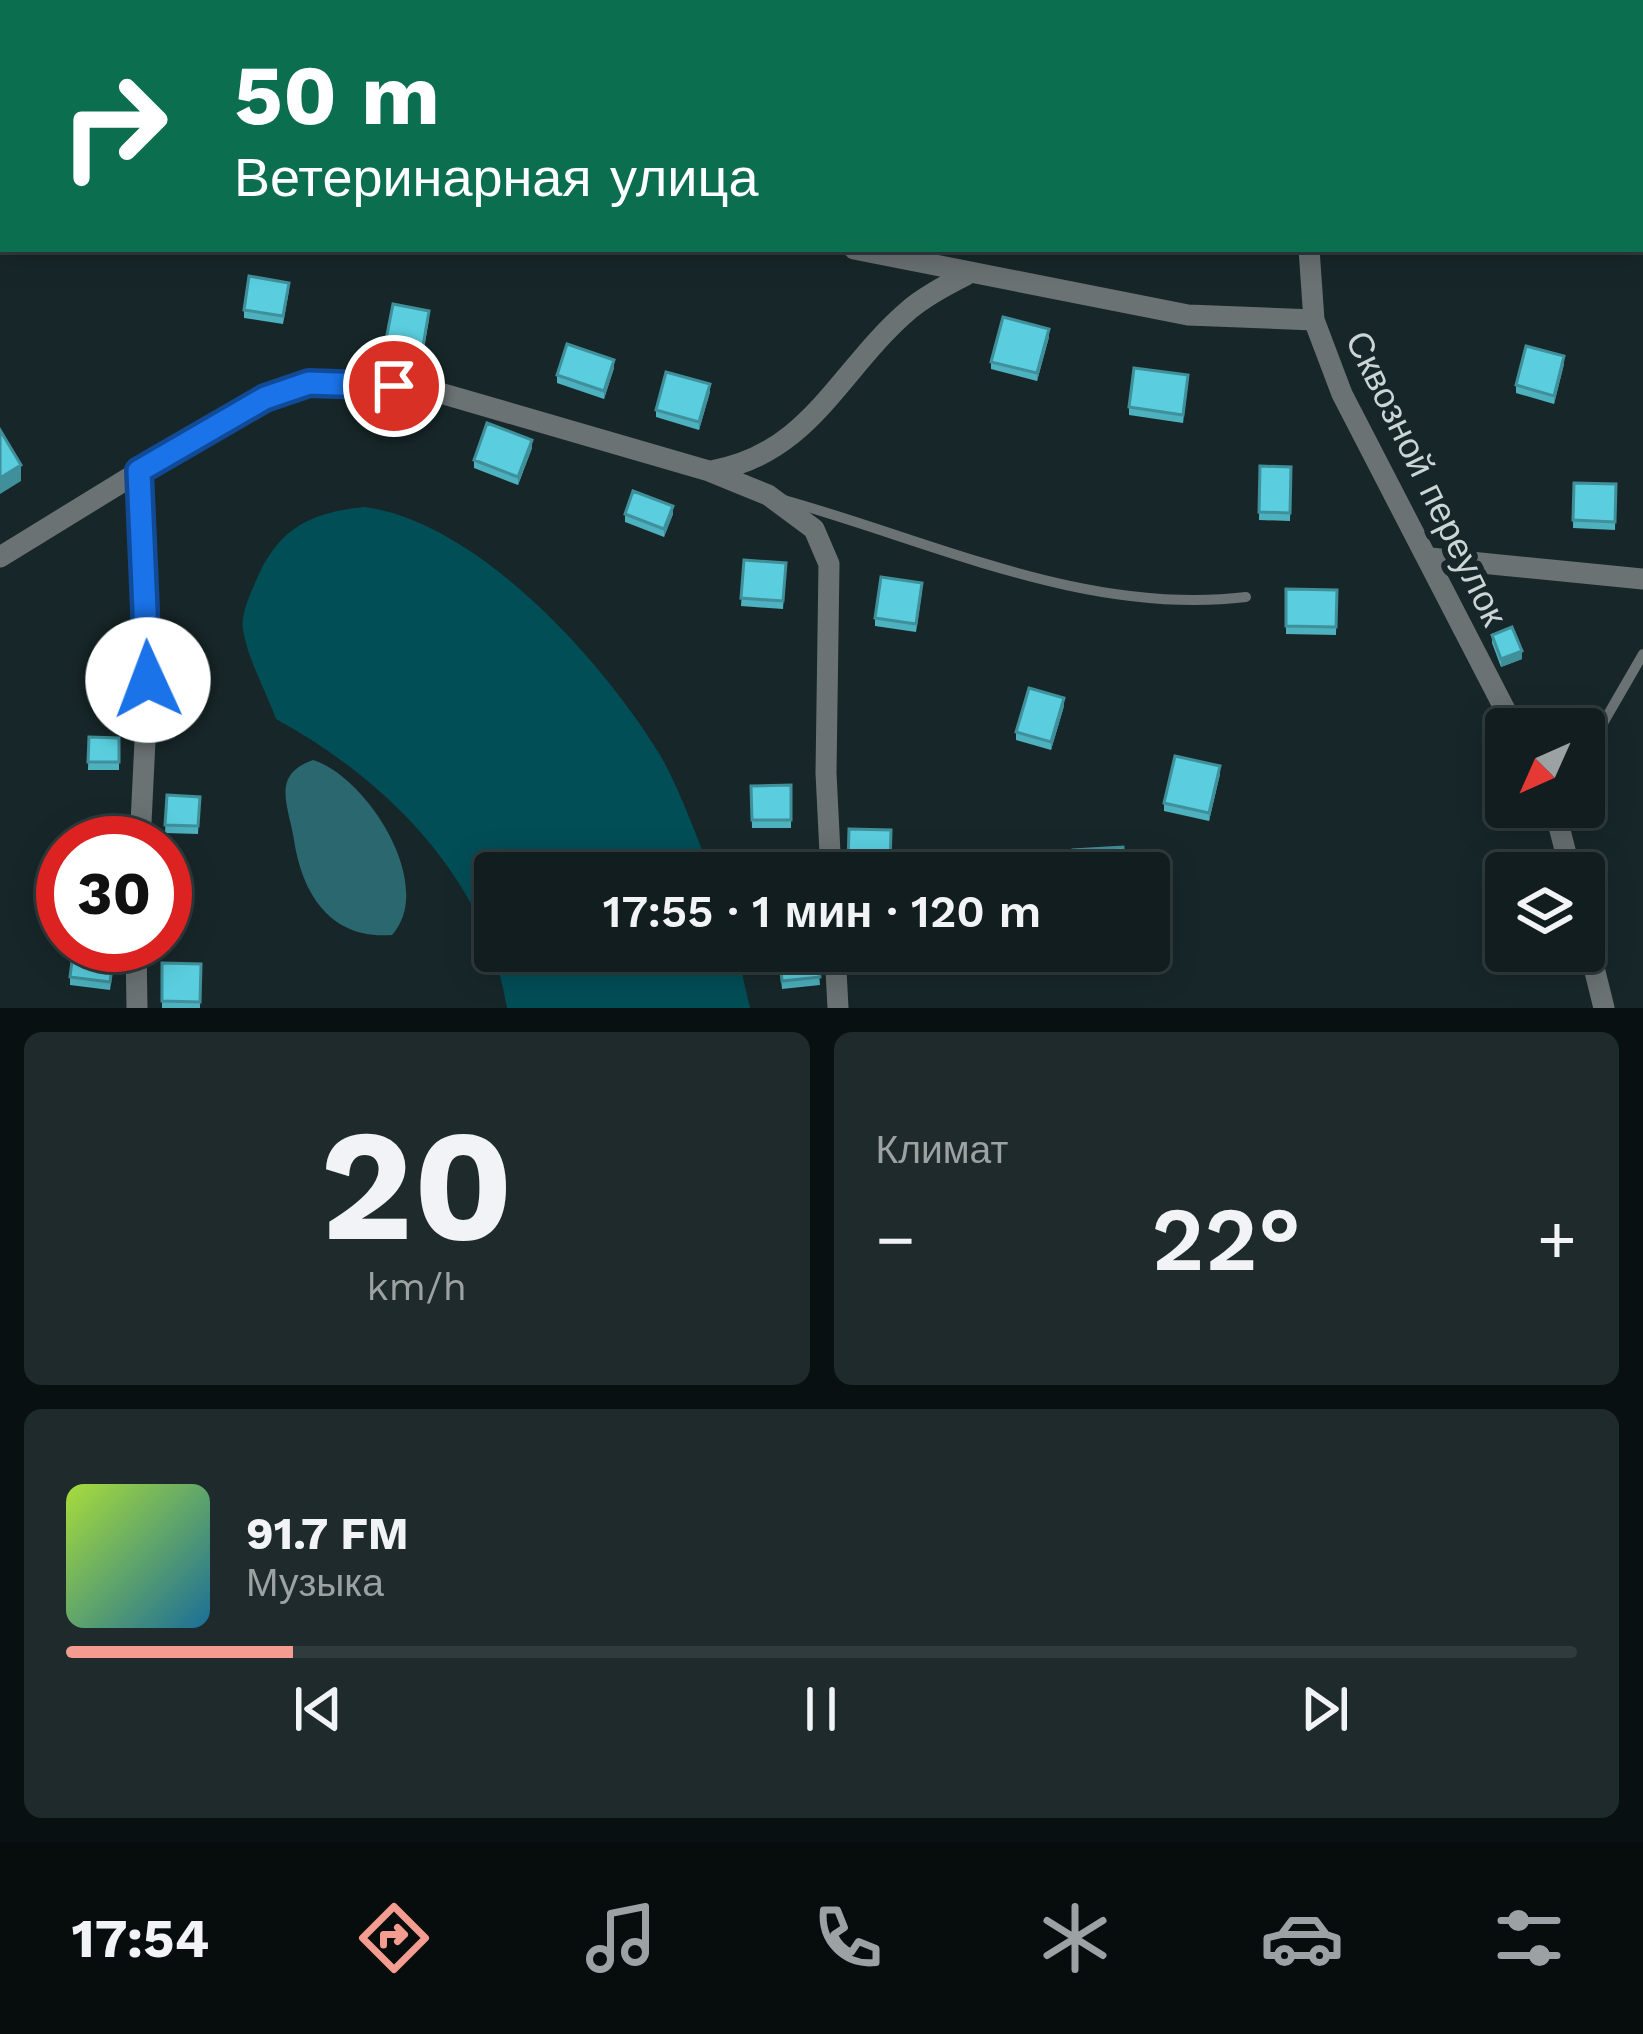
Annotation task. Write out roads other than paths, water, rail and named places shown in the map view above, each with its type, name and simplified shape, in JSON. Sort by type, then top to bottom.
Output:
[{"type":"street","points":[[867,252],[1188,315],[1314,320]]},
{"type":"street","name":"Сквозной переулок","points":[[1309,252],[1314,320],[1342,394],[1505,708]]},
{"type":"street","points":[[710,471],[748,465],[798,431],[909,310],[966,275]]},
{"type":"street","points":[[0,557],[265,398],[309,383],[423,388],[710,471],[768,495],[814,530],[830,564],[829,852]]},
{"type":"street","points":[[139,471],[148,680],[141,816]]},
{"type":"street","points":[[1430,558],[1643,579]]},
{"type":"street","points":[[136,972],[137,1008]]},
{"type":"street","points":[[836,972],[838,1008]]},
{"type":"street","points":[[1595,972],[1604,1008]]},
{"type":"lane","points":[[768,495],[1028,578],[1193,604],[1246,597]]},
{"type":"lane","points":[[1605,720],[1643,654]]}]
